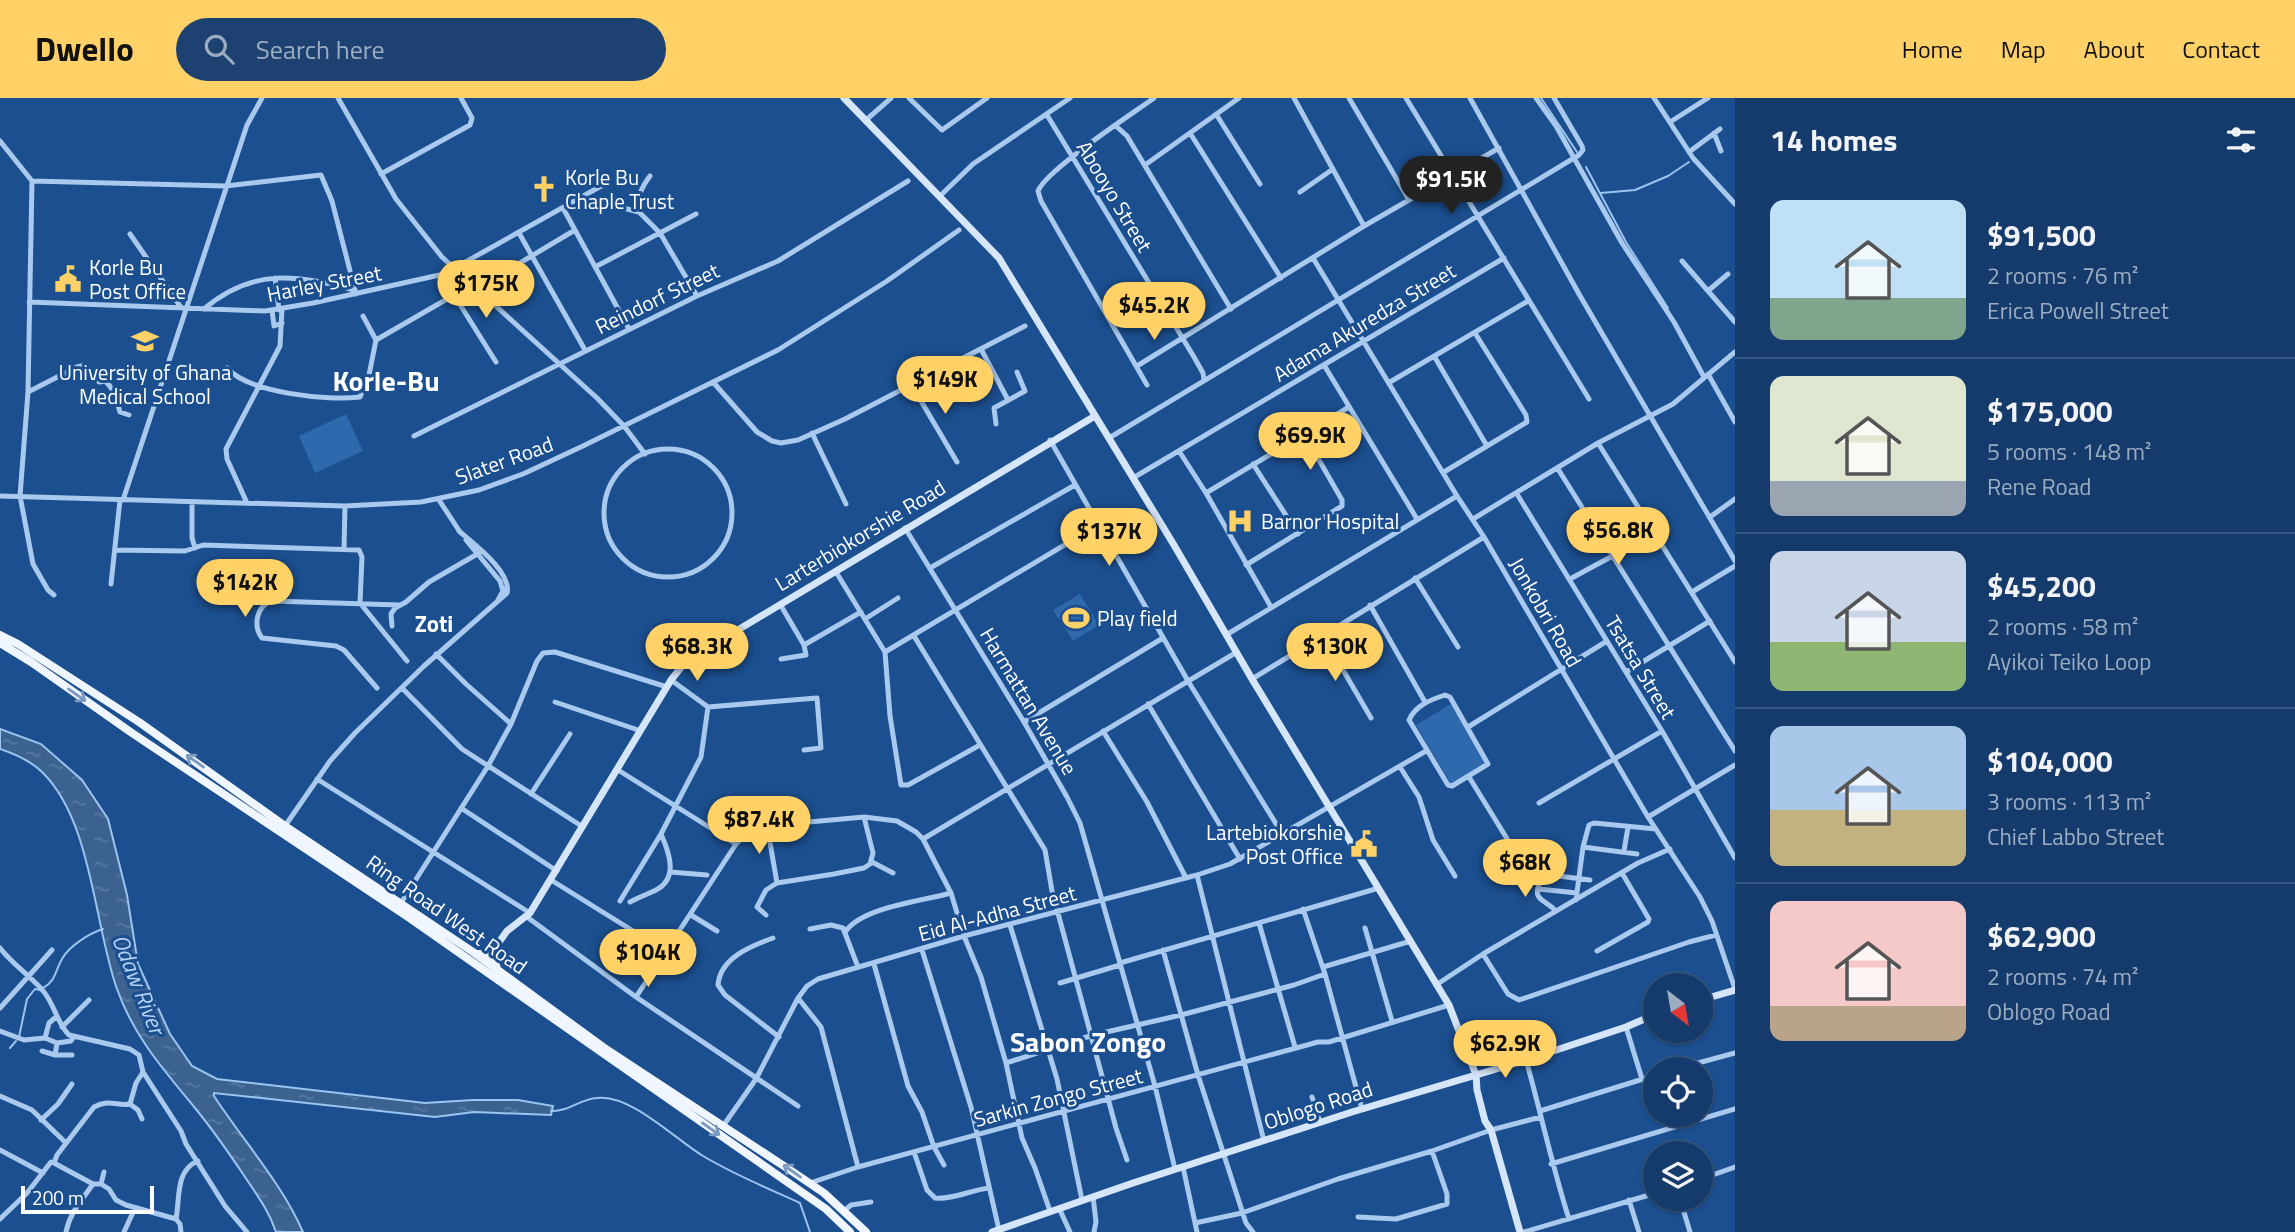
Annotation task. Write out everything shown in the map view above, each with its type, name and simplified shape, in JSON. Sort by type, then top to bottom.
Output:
[{"type":"main road","points":[[844,98],[941,195],[999,258],[1411,941],[1449,1005],[1476,1076],[1485,1121],[1522,1232]]},
{"type":"main road","points":[[1084,420],[1093,411]]},
{"type":"main road","points":[[1084,420],[1101,425]]},
{"type":"main road","name":"Larterbiokorshie Road","points":[[483,965],[507,931],[528,915],[669,683],[686,661],[1084,420]]},
{"type":"main road","name":"Ring Road West Road","points":[[0,635],[139,722],[285,826],[473,953],[483,965],[497,970],[603,1047],[810,1183],[866,1232]]},
{"type":"main road","name":"Ring Road West Road","points":[[0,643],[443,942],[483,965],[826,1209],[850,1232]]},
{"type":"main road","points":[[132,733],[139,722]]},
{"type":"main road","points":[[473,953],[486,954],[492,951],[497,970]]},
{"type":"main road","points":[[1713,996],[1735,990]]},
{"type":"main road","name":"Oblogo Road","points":[[995,1231],[1093,1196],[1320,1122],[1526,1060],[1643,1020]]},
{"type":"street","points":[[111,584],[122,500],[247,125],[262,98]]},
{"type":"street","points":[[338,98],[396,199],[442,257],[624,426],[645,454]]},
{"type":"street","points":[[382,174],[470,125],[472,118],[461,98]]},
{"type":"street","points":[[866,120],[891,98]]},
{"type":"street","points":[[909,98],[942,130],[987,98]]},
{"type":"street","points":[[941,195],[973,164],[1070,98]]},
{"type":"street","points":[[1147,385],[1039,195],[1039,187],[1072,157],[1154,98]]},
{"type":"street","points":[[1145,165],[1239,98]]},
{"type":"street","points":[[1294,98],[1364,226]]},
{"type":"street","points":[[1349,98],[1409,200]]},
{"type":"street","points":[[1406,98],[1589,399]]},
{"type":"street","points":[[1470,98],[1735,564],[1692,592]]},
{"type":"street","points":[[1536,98],[1576,157],[1622,243],[1735,422]]},
{"type":"street","points":[[1109,438],[1576,157],[1582,146],[1553,98]]},
{"type":"street","points":[[1654,98],[1689,152],[1735,204]]},
{"type":"street","points":[[1670,122],[1708,98]]},
{"type":"street","points":[[1216,114],[1260,184]]},
{"type":"street","name":"Abooyo Street","points":[[1047,115],[1201,370],[1204,380]]},
{"type":"street","points":[[1116,126],[1127,136],[1231,309]]},
{"type":"street","points":[[1689,152],[1717,131],[1721,151]]},
{"type":"street","points":[[1190,134],[1281,278]]},
{"type":"street","points":[[0,141],[32,181],[28,392],[20,496],[33,564],[48,590],[54,595]]},
{"type":"street","points":[[1137,366],[1364,226],[1499,148]]},
{"type":"street","points":[[1300,192],[1334,169]]},
{"type":"street","points":[[32,181],[226,186],[321,175],[332,201],[355,292]]},
{"type":"street","points":[[639,212],[638,201],[642,187],[650,176]]},
{"type":"street","name":"Reindorf Street","points":[[414,436],[697,296],[778,261],[908,181]]},
{"type":"street","name":"Harley Street","points":[[29,302],[204,309],[280,309],[444,274],[603,185]]},
{"type":"street","points":[[619,207],[639,212],[660,233],[697,296]]},
{"type":"street","points":[[563,208],[629,329]]},
{"type":"street","points":[[595,267],[696,214]]},
{"type":"street","points":[[478,288],[575,230]]},
{"type":"street","name":"Slater Road","points":[[0,496],[345,506],[439,500],[479,490],[523,474],[787,345],[887,281],[959,230]]},
{"type":"street","points":[[519,233],[585,350]]},
{"type":"street","points":[[130,234],[180,306]]},
{"type":"street","points":[[442,257],[444,274]]},
{"type":"street","name":"Jonkobri Road","points":[[1313,258],[1484,537],[1648,817],[1700,897],[1735,990]]},
{"type":"street","name":"Adama Akuredza Street","points":[[1133,478],[1504,258]]},
{"type":"street","points":[[1682,261],[1735,322]]},
{"type":"street","points":[[1709,290],[1728,274]]},
{"type":"street","points":[[204,309],[246,285],[275,278],[314,279],[355,292]]},
{"type":"street","points":[[247,503],[227,459],[226,449],[280,346],[282,323],[275,278]]},
{"type":"street","points":[[376,340],[454,295],[496,362]]},
{"type":"street","points":[[1390,382],[1528,301]]},
{"type":"street","points":[[272,310],[274,326],[282,323]]},
{"type":"street","points":[[227,368],[241,380],[260,386],[308,395],[360,397],[369,375],[376,340],[363,316]]},
{"type":"street","points":[[713,382],[757,432],[781,443],[798,440],[1025,326]]},
{"type":"street","points":[[1444,472],[1527,422],[1475,332]]},
{"type":"street","points":[[981,349],[1008,400]]},
{"type":"street","points":[[1473,519],[1598,443],[1673,404],[1735,352]]},
{"type":"street","points":[[1434,356],[1487,446]]},
{"type":"street","points":[[28,392],[86,365],[99,382],[105,381],[109,384],[120,412],[130,415]]},
{"type":"street","points":[[1324,365],[1417,519]]},
{"type":"street","points":[[996,424],[994,408],[1025,391],[1017,372]]},
{"type":"street","points":[[911,384],[957,462]]},
{"type":"street","points":[[1206,493],[1349,407]]},
{"type":"street","points":[[812,433],[846,504]]},
{"type":"street","points":[[1246,565],[1343,503],[1304,435]]},
{"type":"street","points":[[634,442],[637,457]]},
{"type":"street","points":[[1049,442],[1188,681],[1283,835]]},
{"type":"street","points":[[1598,443],[1735,662]]},
{"type":"street","points":[[672,449],[694,454],[713,466],[725,482],[732,503],[730,532],[716,557],[699,570],[669,578],[648,575],[628,565],[615,550],[605,528],[606,496],[617,475],[637,457],[672,449]]},
{"type":"street","points":[[1179,451],[1271,607]]},
{"type":"street","points":[[1254,464],[1298,534]]},
{"type":"street","points":[[1558,469],[1735,751]]},
{"type":"street","points":[[930,568],[1075,485]]},
{"type":"street","name":"Tsatsa Street","points":[[1517,494],[1662,731],[1735,858]]},
{"type":"street","points":[[1226,635],[1457,496]]},
{"type":"street","points":[[1710,517],[1735,499]]},
{"type":"street","points":[[285,826],[317,779],[355,733],[436,654],[494,606],[500,597],[502,585],[459,531],[439,500]]},
{"type":"street","points":[[192,502],[192,538],[195,548]]},
{"type":"street","points":[[344,549],[345,506]]},
{"type":"street","points":[[885,652],[1098,525]]},
{"type":"street","name":"Harmattan Avenue","points":[[905,528],[1024,722],[1080,823],[1197,1232]]},
{"type":"street","points":[[1570,579],[1655,533]]},
{"type":"street","points":[[1252,679],[1484,537]]},
{"type":"street","points":[[115,550],[185,551],[203,545],[344,549],[362,553],[360,603],[407,661]]},
{"type":"street","points":[[392,626],[391,614],[399,605],[429,582],[479,553]]},
{"type":"street","points":[[836,572],[885,652],[890,716],[901,785],[908,785],[980,745]]},
{"type":"street","points":[[1415,578],[1458,647]]},
{"type":"street","points":[[864,619],[898,598]]},
{"type":"street","points":[[377,688],[344,650],[336,646],[306,641],[266,640],[257,630],[259,609],[264,603],[272,601],[399,605]]},
{"type":"street","points":[[780,604],[804,645],[806,655],[781,659]]},
{"type":"street","points":[[1370,605],[1425,702]]},
{"type":"street","points":[[804,645],[861,612]]},
{"type":"street","points":[[1626,672],[1710,621]]},
{"type":"street","points":[[1322,635],[1371,718]]},
{"type":"street","points":[[914,636],[1045,850],[1049,860],[1050,883],[1127,1160]]},
{"type":"street","points":[[1024,722],[1163,638]]},
{"type":"street","points":[[1468,727],[1606,641]]},
{"type":"street","points":[[401,903],[488,766],[511,724],[537,661],[546,652],[555,652],[669,683],[708,707],[817,698],[821,748],[804,750]]},
{"type":"street","points":[[923,839],[1237,652]]},
{"type":"street","points":[[436,654],[511,724]]},
{"type":"street","points":[[402,688],[462,749],[583,827]]},
{"type":"street","points":[[1448,695],[1468,727],[1488,764],[1450,786],[1426,751],[1409,720],[1410,716],[1425,702],[1448,695]]},
{"type":"street","points":[[555,702],[641,731]]},
{"type":"street","points":[[1148,704],[1240,859]]},
{"type":"street","points":[[620,901],[661,834],[701,757],[708,707]]},
{"type":"street","points":[[1103,731],[1147,802],[1186,878]]},
{"type":"street","points":[[1539,803],[1662,731]]},
{"type":"street","points":[[531,794],[570,734]]},
{"type":"street","name":"Eid Al-Adha Street","points":[[723,1126],[756,1079],[798,998],[807,986],[818,979],[964,936],[1197,876],[1240,859],[1426,751]]},
{"type":"street","points":[[1648,817],[1735,765]]},
{"type":"street","points":[[1400,767],[1419,797],[1433,840],[1455,876]]},
{"type":"street","points":[[618,770],[736,844]]},
{"type":"street","points":[[1469,776],[1522,863],[1525,883]]},
{"type":"street","points":[[317,779],[528,915],[636,997],[797,1106]]},
{"type":"street","points":[[461,808],[556,871]]},
{"type":"street","points":[[766,915],[757,907],[758,903],[766,890],[776,883],[842,873],[864,868],[872,862],[873,853],[864,817]]},
{"type":"street","points":[[636,997],[736,844],[754,827],[864,817],[897,821],[923,839],[951,893],[964,936],[981,977],[1006,1063],[1022,1138],[1050,1211]]},
{"type":"street","points":[[1577,896],[1589,825],[1594,823],[1656,829]]},
{"type":"street","points":[[767,825],[776,883]]},
{"type":"street","points":[[1624,851],[1628,827]]},
{"type":"street","points":[[631,902],[660,888],[670,872],[670,858],[661,834]]},
{"type":"street","points":[[1583,848],[1637,854]]},
{"type":"street","points":[[1436,985],[1577,896],[1670,849]]},
{"type":"street","points":[[872,862],[893,873]]},
{"type":"street","points":[[670,872],[707,875]]},
{"type":"street","points":[[1556,911],[1541,901],[1537,894],[1540,878],[1545,873],[1590,880]]},
{"type":"street","points":[[1597,951],[1649,919],[1622,873]]},
{"type":"street","points":[[1197,876],[1264,1141]]},
{"type":"street","points":[[551,880],[667,952]]},
{"type":"street","points":[[1060,984],[1163,950],[1379,888]]},
{"type":"street","points":[[1539,888],[1577,896]]},
{"type":"street","points":[[846,931],[856,921],[874,914],[951,893]]},
{"type":"street","points":[[1303,909],[1324,971],[1362,1109]]},
{"type":"street","points":[[691,915],[717,931]]},
{"type":"street","points":[[1259,923],[1296,1047]]},
{"type":"street","points":[[810,929],[831,925],[846,931],[858,967]]},
{"type":"street","points":[[1010,925],[1049,1051],[1082,1200]]},
{"type":"street","points":[[1365,928],[1392,1021]]},
{"type":"street","points":[[1483,954],[1508,994],[1518,1000],[1716,935]]},
{"type":"street","points":[[773,938],[727,962],[720,974],[718,985],[725,995],[779,1037]]},
{"type":"street","points":[[1006,1063],[1093,1035],[1181,1015],[1279,988],[1411,941]]},
{"type":"street","points":[[0,948],[49,999],[62,1027],[74,1036],[134,1051],[141,1058],[143,1073],[225,1206],[247,1232]]},
{"type":"street","points":[[0,1008],[52,950]]},
{"type":"street","points":[[922,950],[956,1057],[989,1188],[995,1231]]},
{"type":"street","points":[[1163,950],[1223,1154],[1242,1213],[1253,1232]]},
{"type":"street","points":[[874,964],[904,1075],[944,1165]]},
{"type":"street","points":[[798,998],[821,1027],[858,1167]]},
{"type":"street","points":[[62,1027],[89,999]]},
{"type":"street","name":"Sarkin Zongo Street","points":[[810,1183],[858,1167],[1245,1060],[1329,1042],[1449,1005]]},
{"type":"street","points":[[45,1038],[49,1023],[57,1016]]},
{"type":"street","points":[[1195,1223],[1242,1213],[1642,1079],[1626,1027]]},
{"type":"street","points":[[0,1031],[24,1040],[45,1038],[57,1043],[71,1041],[74,1036]]},
{"type":"street","points":[[55,1055],[57,1043]]},
{"type":"street","points":[[42,1051],[55,1055],[72,1055]]},
{"type":"street","points":[[1713,1059],[1735,1053]]},
{"type":"street","points":[[1526,1060],[1551,1164],[1569,1219]]},
{"type":"street","points":[[127,1105],[143,1073]]},
{"type":"street","points":[[41,1120],[61,1101],[72,1084]]},
{"type":"street","points":[[0,1096],[32,1110],[66,1143]]},
{"type":"street","points":[[1312,1097],[1320,1122]]},
{"type":"street","points":[[0,1219],[51,1163],[54,1163],[94,1107],[100,1103],[116,1101],[138,1110],[142,1119]]},
{"type":"street","points":[[1551,1164],[1735,1109]]},
{"type":"street","points":[[732,1116],[734,1133]]},
{"type":"street","points":[[0,1150],[43,1173]]},
{"type":"street","points":[[1357,1217],[1396,1219],[1447,1204],[1447,1194],[1432,1151]]},
{"type":"street","points":[[914,1152],[927,1190],[934,1199],[989,1188]]},
{"type":"street","points":[[176,1219],[183,1173],[189,1165],[198,1161]]},
{"type":"street","points":[[54,1163],[93,1185],[101,1184],[109,1189],[116,1200],[176,1219],[181,1232]]},
{"type":"street","points":[[1713,1175],[1735,1167]]},
{"type":"street","points":[[101,1184],[104,1172]]},
{"type":"street","points":[[824,1193],[829,1178]]},
{"type":"street","points":[[66,1232],[78,1202],[93,1185]]},
{"type":"street","points":[[1093,1196],[1096,1222],[1094,1232]]},
{"type":"street","points":[[1522,1232],[1643,1196]]},
{"type":"street","points":[[1629,1200],[1639,1232]]},
{"type":"street","points":[[844,1211],[851,1205],[871,1202]]},
{"type":"street","points":[[124,1232],[135,1208]]},
{"type":"street","points":[[1059,1208],[1070,1232]]},
{"type":"street","points":[[1684,1211],[1690,1232]]},
{"type":"shaded area","points":[[346,414],[363,451],[315,473],[299,436]]},
{"type":"shaded area","name":"Play field","points":[[1080,594],[1099,625],[1073,641],[1053,610]]},
{"type":"shaded area","points":[[1451,704],[1487,763],[1451,784],[1416,725]]},
{"type":"water","name":"Odaw River","points":[[0,729],[41,744],[82,780],[108,819],[127,895],[138,964],[170,1034],[192,1066],[217,1079],[425,1103],[518,1100],[553,1106],[551,1115],[474,1112],[435,1117],[214,1093],[284,1196],[303,1232],[276,1232],[262,1203],[233,1159],[132,1023],[109,963],[90,874],[71,816],[58,792],[41,771],[22,758],[0,749]]},
{"type":"waterway","points":[[1541,98],[1577,152]]},
{"type":"waterway","points":[[1601,193],[1635,190],[1668,176],[1689,162]]},
{"type":"waterway","points":[[1586,167],[1626,242],[1668,308]]},
{"type":"waterway","points":[[43,988],[53,979],[70,949],[103,929]]},
{"type":"waterway","points":[[19,1037],[27,999],[35,989],[40,990]]},
{"type":"waterway","points":[[10,1048],[16,1041]]},
{"type":"waterway","points":[[551,1111],[563,1110],[597,1098],[624,1103],[715,1163],[800,1203],[810,1232]]},
{"type":"place","name":"Korle Bu Chaple Trust","points":[[544,189]]},
{"type":"place","name":"Korle Bu Post Office","points":[[68,279]]},
{"type":"place","name":"University of Ghana Medical School","points":[[145,341]]},
{"type":"place","name":"Barnor Hospital","points":[[1240,521]]},
{"type":"place","name":"Play field","points":[[1076,618]]},
{"type":"place","name":"Lartebiokorshie Post Office","points":[[1364,844]]},
{"type":"district","name":"Korle-Bu","points":[[386,380]]},
{"type":"district","name":"Zoti","points":[[434,623]]},
{"type":"district","name":"Sabon Zongo","points":[[1088,1041]]}]
